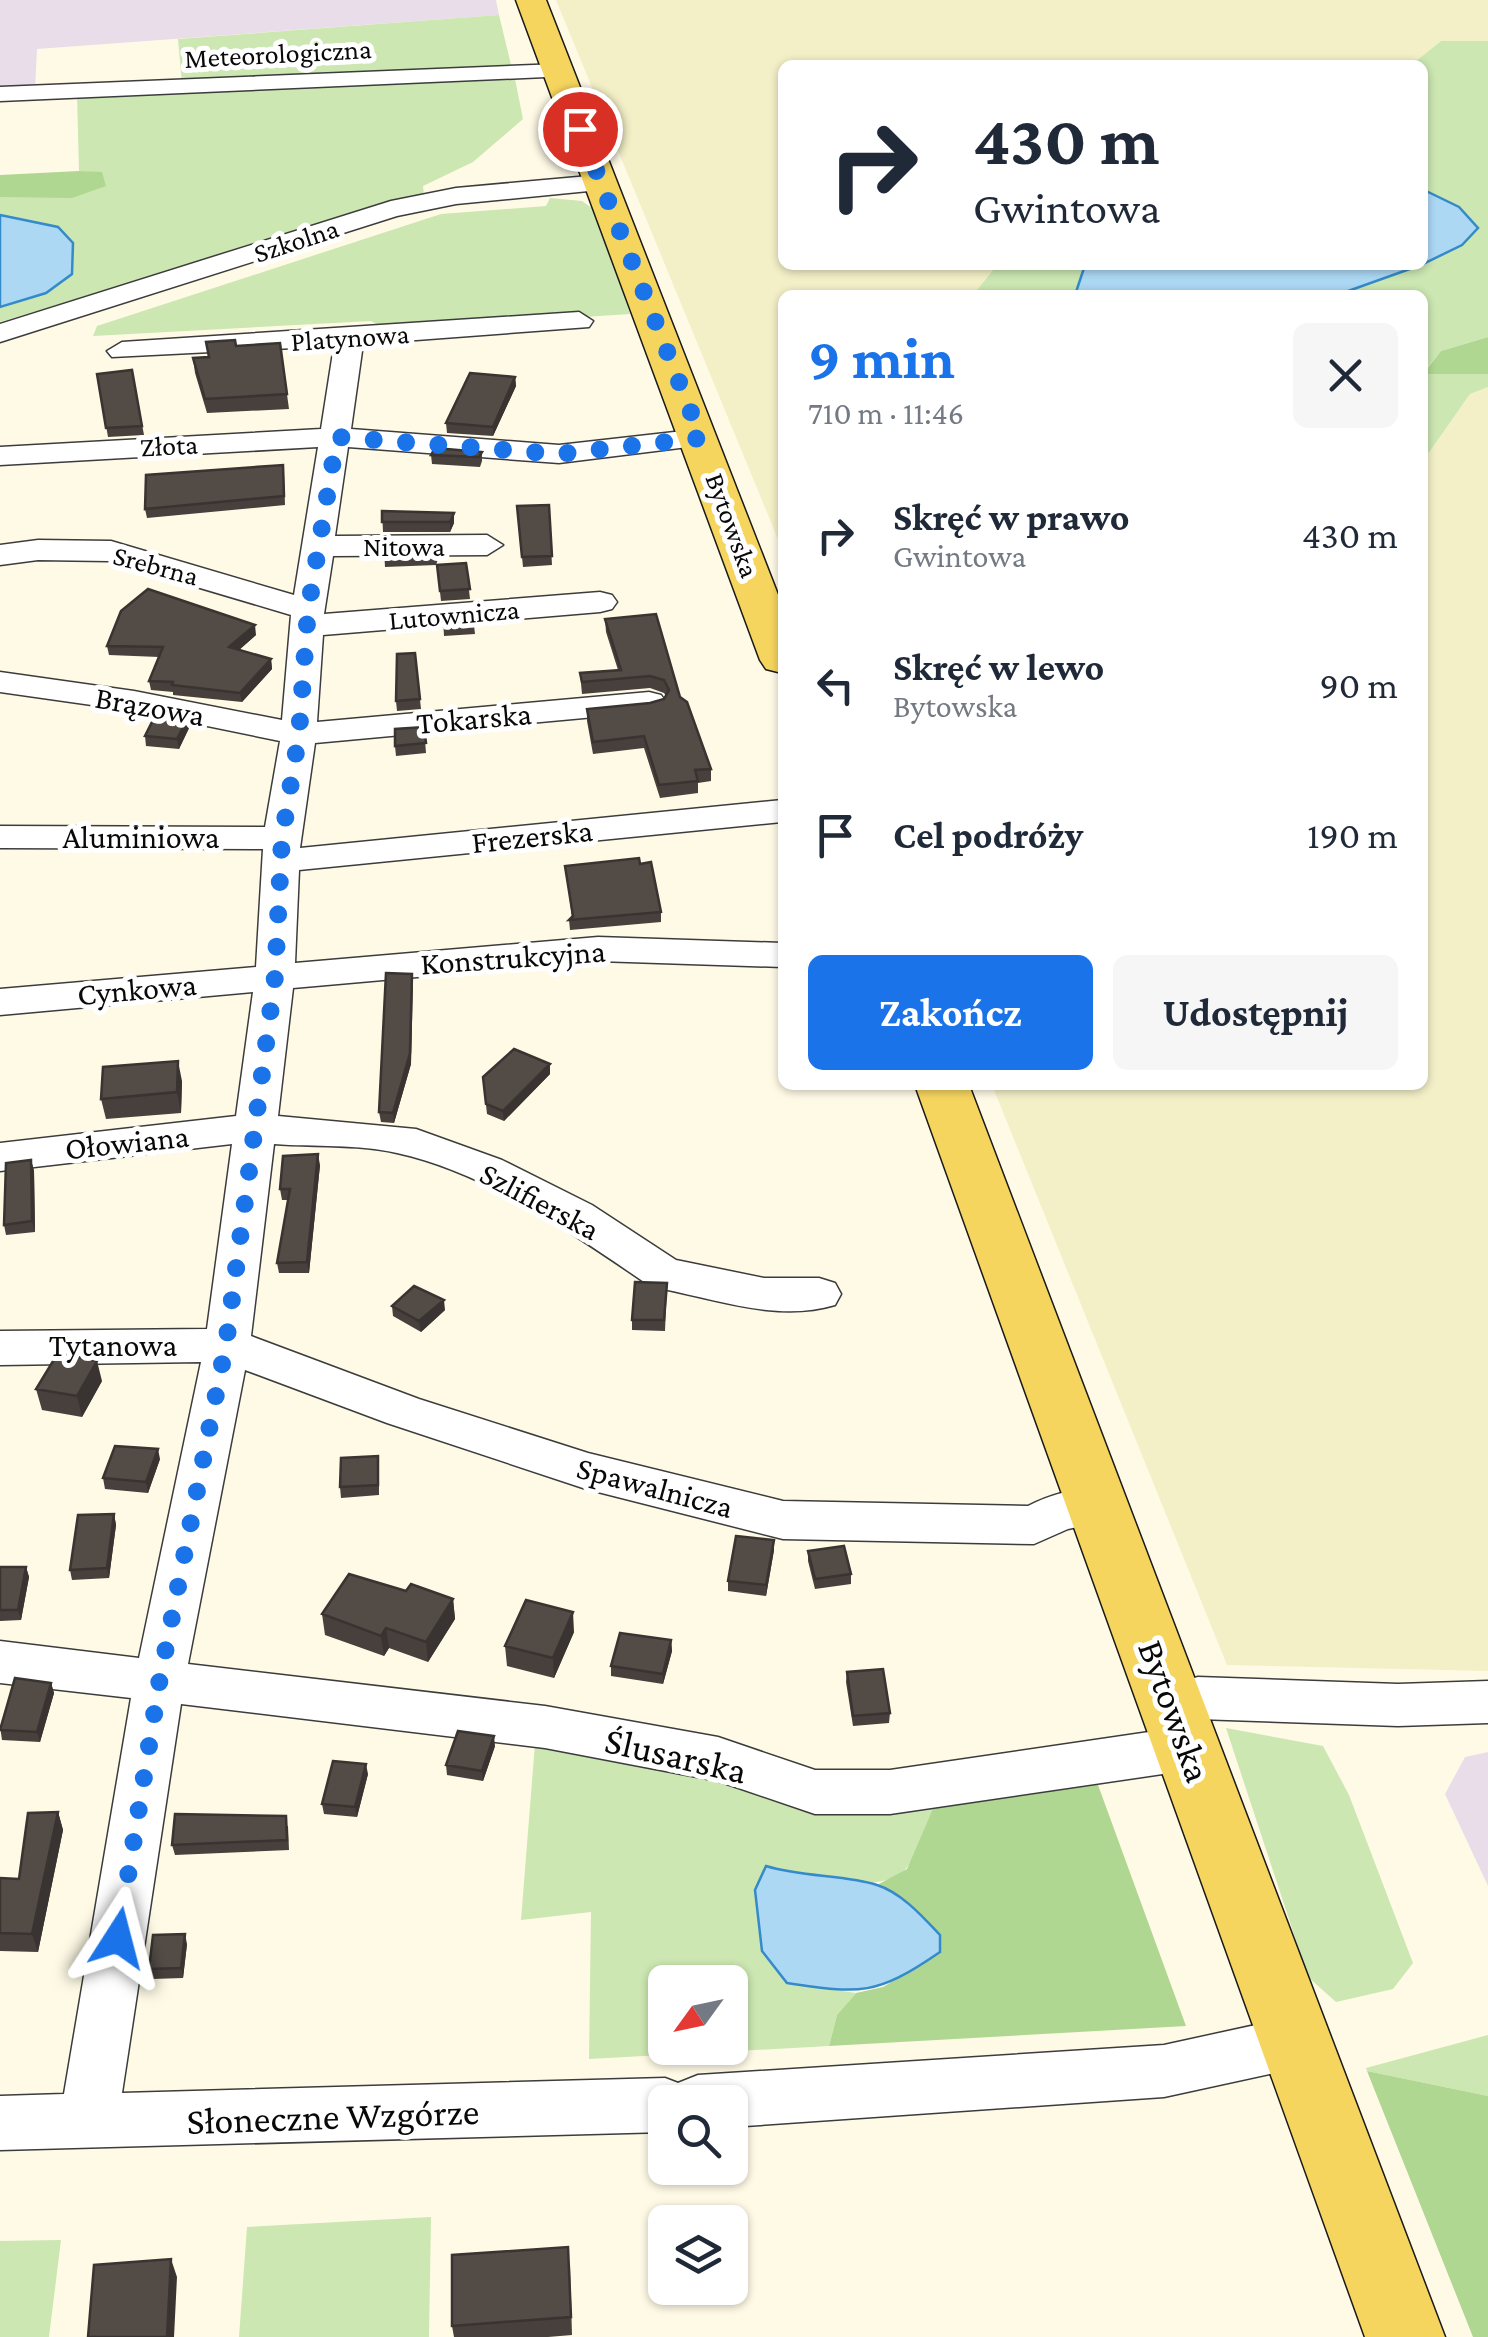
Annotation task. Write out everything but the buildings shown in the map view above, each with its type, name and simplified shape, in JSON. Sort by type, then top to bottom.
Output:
[{"type":"main road","name":"Bytowska","points":[[531,0],[701,438],[778,649]]},
{"type":"main road","name":"Bytowska","points":[[944,1090],[1181,1726],[1292,2042],[1405,2337]]},
{"type":"street","name":"Meteorologiczna","points":[[0,94],[558,70]]},
{"type":"street","name":"Szkolna","points":[[0,334],[391,208],[456,196],[600,183]]},
{"type":"street","name":"Platynowa","points":[[122,351],[579,321]]},
{"type":"street","points":[[88,2123],[160,1678],[226,1344],[275,977],[281,850],[299,734],[307,618],[350,338]]},
{"type":"street","name":"Złota","points":[[0,456],[337,437],[559,454],[701,438]]},
{"type":"street","name":"Nitowa","points":[[320,546],[487,545]]},
{"type":"street","name":"Srebrna","points":[[0,555],[38,550],[111,550],[307,618]]},
{"type":"street","name":"Lutownicza","points":[[307,618],[600,602]]},
{"type":"street","name":"Brązowa","points":[[0,682],[134,701],[299,734]]},
{"type":"street","name":"Tokarska","points":[[299,734],[650,702]]},
{"type":"street","name":"Frezerska","points":[[281,850],[778,811]]},
{"type":"street","name":"Aluminiowa","points":[[0,838],[281,850]]},
{"type":"street","name":"Konstrukcyjna","points":[[275,977],[598,949],[767,953]]},
{"type":"street","name":"Cynkowa","points":[[0,1002],[275,977]]},
{"type":"street","name":"Ołowiana","points":[[0,1156],[253,1128]]},
{"type":"street","name":"Szlifierska","points":[[253,1128],[401,1139],[502,1177],[577,1216],[662,1273],[764,1294],[819,1294]]},
{"type":"street","name":"Spawalnicza","points":[[226,1344],[404,1411],[586,1471],[783,1520],[1034,1524],[1059,1512],[1098,1506]]},
{"type":"street","name":"Tytanowa","points":[[0,1348],[226,1344]]},
{"type":"street","name":"Ślusarska","points":[[0,1662],[160,1678],[545,1727],[718,1759],[815,1792],[905,1790],[1181,1726],[1198,1698],[1398,1705],[1488,1702]]},
{"type":"street","points":[[748,2099],[1164,2071],[1292,2042]]},
{"type":"street","name":"Słoneczne Wzgórze","points":[[0,2123],[648,2106]]},
{"type":"shaded area","points":[[0,0],[496,0],[499,15],[37,49],[35,89],[0,91]]},
{"type":"shaded area","points":[[556,0],[1488,0],[1488,41],[1441,41],[1417,60],[778,60],[778,270],[993,270],[977,290],[778,290],[778,539]]},
{"type":"shaded area","points":[[1488,387],[1488,1671],[1227,1665],[994,1090],[1428,1090],[1428,454],[1470,394]]},
{"type":"shaded area","points":[[1488,1752],[1488,1886],[1445,1794],[1465,1757]]},
{"type":"green space","points":[[499,15],[512,69],[182,84],[178,39]]},
{"type":"green space","points":[[1441,41],[1488,41],[1488,337],[1441,351],[1428,367],[1428,290],[1351,290],[1408,270],[1428,270],[1428,262],[1462,245],[1459,207],[1428,192],[1428,60],[1417,60]]},
{"type":"green space","points":[[515,79],[523,119],[473,162],[423,186],[424,195],[0,322],[0,307],[46,293],[72,274],[73,243],[58,227],[0,215],[0,197],[29,197],[102,173],[79,171],[77,94]]},
{"type":"green space","points":[[102,172],[106,186],[72,198],[0,197],[0,175]]},
{"type":"green space","points":[[550,198],[582,201],[596,211],[630,314],[387,330],[371,321],[93,336],[97,326],[441,214],[546,206]]},
{"type":"green space","points":[[993,270],[1083,270],[1077,290],[977,290]]},
{"type":"green space","points":[[1488,337],[1488,374],[1428,374],[1428,368],[1441,351]]},
{"type":"green space","points":[[1428,374],[1488,374],[1488,387],[1470,394],[1428,454]]},
{"type":"green space","points":[[1226,1728],[1323,1746],[1349,1795],[1413,1963],[1393,1989],[1336,2002],[1308,1977]]},
{"type":"green space","points":[[536,1731],[939,1795],[917,1850],[897,1876],[881,1881],[841,1882],[766,1867],[755,1890],[759,1916],[787,1983],[856,1993],[837,2015],[829,2046],[748,2050],[748,1965],[648,1965],[648,2056],[589,2059],[591,1912],[521,1920]]},
{"type":"green space","points":[[1094,1774],[1186,2026],[829,2046],[837,2015],[856,1993],[883,1987],[920,1965],[921,1915],[877,1885],[907,1869],[939,1795]]},
{"type":"green space","points":[[1488,2035],[1488,2096],[1366,2068]]},
{"type":"green space","points":[[1367,2071],[1488,2096],[1488,2337],[1473,2337]]},
{"type":"green space","points":[[431,2217],[429,2337],[239,2337],[247,2227]]},
{"type":"green space","points":[[61,2240],[49,2337],[0,2337],[0,2241]]},
{"type":"water","points":[[1428,192],[1459,207],[1478,228],[1462,245],[1428,262]]},
{"type":"water","points":[[0,215],[58,227],[73,243],[72,274],[46,293],[0,307]]},
{"type":"water","points":[[1083,270],[1407,270],[1351,290],[1077,290]]},
{"type":"water","points":[[766,1866],[886,1889],[912,1906],[940,1935],[940,1952],[899,1977],[867,1988],[833,1989],[787,1983],[762,1951],[755,1890]]},
{"type":"route","points":[[118,1938],[160,1678],[226,1344],[275,977],[282,838],[299,734],[308,610],[337,437],[559,454],[701,438],[580,129]]}]
